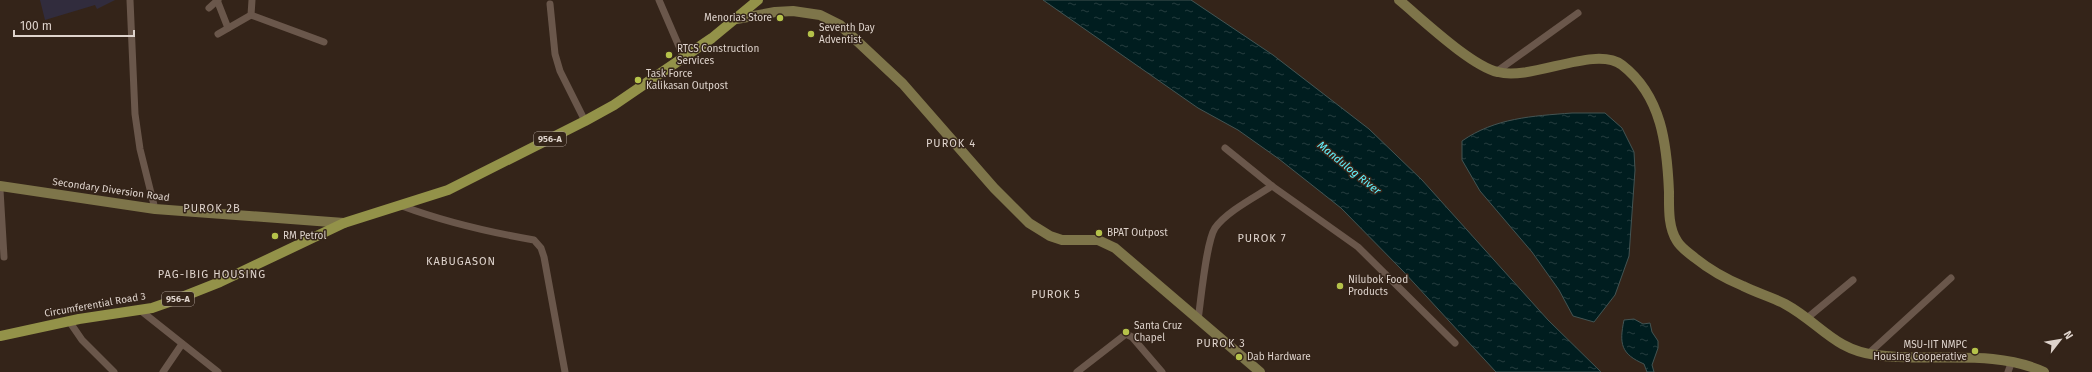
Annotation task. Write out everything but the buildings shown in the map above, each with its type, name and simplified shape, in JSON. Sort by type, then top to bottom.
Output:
[{"type":"main road","name":"Secondary Diversion Road","points":[[344,222],[402,206],[448,190],[585,121],[684,58],[737,19],[758,0]]},
{"type":"main road","name":"Circumferential Road 3","points":[[0,336],[70,321],[140,310],[197,292],[344,222]]},
{"type":"street","points":[[130,0],[135,114],[140,149],[156,209]]},
{"type":"street","points":[[209,8],[218,0],[228,28]]},
{"type":"street","points":[[251,15],[252,0]]},
{"type":"street","points":[[659,0],[684,58]]},
{"type":"street","points":[[1399,0],[1474,62],[1496,72],[1506,74],[1552,68],[1599,58],[1612,60],[1622,65],[1641,87],[1656,109],[1662,126],[1668,170],[1670,224],[1677,242],[1686,252],[1719,275],[1787,305],[1845,347],[1868,354],[1912,359],[1972,358],[2012,361],[2044,372]]},
{"type":"street","points":[[550,4],[556,54],[560,71],[585,121]]},
{"type":"street","points":[[737,19],[774,12],[793,11],[820,15],[840,25],[902,84],[994,188],[1029,223],[1050,236],[1062,240],[1098,240],[1108,243],[1124,254],[1198,320],[1260,372]]},
{"type":"street","points":[[1496,72],[1578,13]]},
{"type":"street","points":[[218,34],[251,15],[324,42]]},
{"type":"street","points":[[1225,148],[1272,186],[1358,247],[1455,343]]},
{"type":"street","name":"Secondary Diversion Road","points":[[0,186],[156,209],[344,222]]},
{"type":"street","points":[[1198,320],[1210,244],[1215,228],[1222,219],[1272,186]]},
{"type":"street","points":[[0,190],[4,257]]},
{"type":"street","points":[[402,206],[460,226],[498,235],[534,240],[538,243],[544,257],[565,372]]},
{"type":"street","points":[[1868,354],[1951,278]]},
{"type":"street","points":[[1806,318],[1853,280]]},
{"type":"street","points":[[140,310],[218,372]]},
{"type":"street","points":[[70,321],[82,340],[114,372]]},
{"type":"street","points":[[1078,372],[1126,334],[1132,337],[1162,372]]},
{"type":"street","points":[[163,372],[182,344]]},
{"type":"street","points":[[2008,372],[2012,361]]},
{"type":"shaded area","points":[[40,0],[115,0],[97,9],[95,5],[45,20]]},
{"type":"water","name":"Mandulog River","points":[[1043,0],[1191,0],[1273,55],[1369,129],[1422,180],[1548,320],[1601,372],[1496,372],[1403,271],[1341,208],[1279,159],[1238,130],[1198,108]]},
{"type":"water","points":[[1572,113],[1605,113],[1622,128],[1634,152],[1635,170],[1629,256],[1615,295],[1594,322],[1573,316],[1559,290],[1532,252],[1480,191],[1462,160],[1462,141],[1487,127],[1528,117]]},
{"type":"water","points":[[1634,319],[1643,324],[1650,323],[1652,332],[1658,341],[1658,348],[1652,365],[1654,372],[1647,372],[1644,364],[1626,352],[1622,342],[1622,328],[1624,320]]},
{"type":"place","name":"Menorias Store","points":[[780,18]]},
{"type":"place","name":"Seventh Day Adventist","points":[[811,34]]},
{"type":"place","name":"RTCS Construction Services","points":[[669,55]]},
{"type":"place","name":"Task Force Kalikasan Outpost","points":[[638,80]]},
{"type":"place","name":"BPAT Outpost","points":[[1099,233]]},
{"type":"place","name":"RM Petrol","points":[[275,236]]},
{"type":"place","name":"Nilubok Food Products","points":[[1340,286]]},
{"type":"place","name":"Santa Cruz Chapel","points":[[1126,332]]},
{"type":"place","name":"MSU-IIT NMPC Housing Cooperative","points":[[1975,351]]},
{"type":"place","name":"Dab Hardware","points":[[1239,357]]},
{"type":"district","name":"PUROK 4","points":[[951,143]]},
{"type":"district","name":"PUROK 2B","points":[[212,208]]},
{"type":"district","name":"PUROK 7","points":[[1262,238]]},
{"type":"district","name":"KABUGASON","points":[[461,261]]},
{"type":"district","name":"PAG-IBIG HOUSING","points":[[212,274]]},
{"type":"district","name":"PUROK 5","points":[[1056,294]]},
{"type":"district","name":"PUROK 3","points":[[1221,343]]}]
